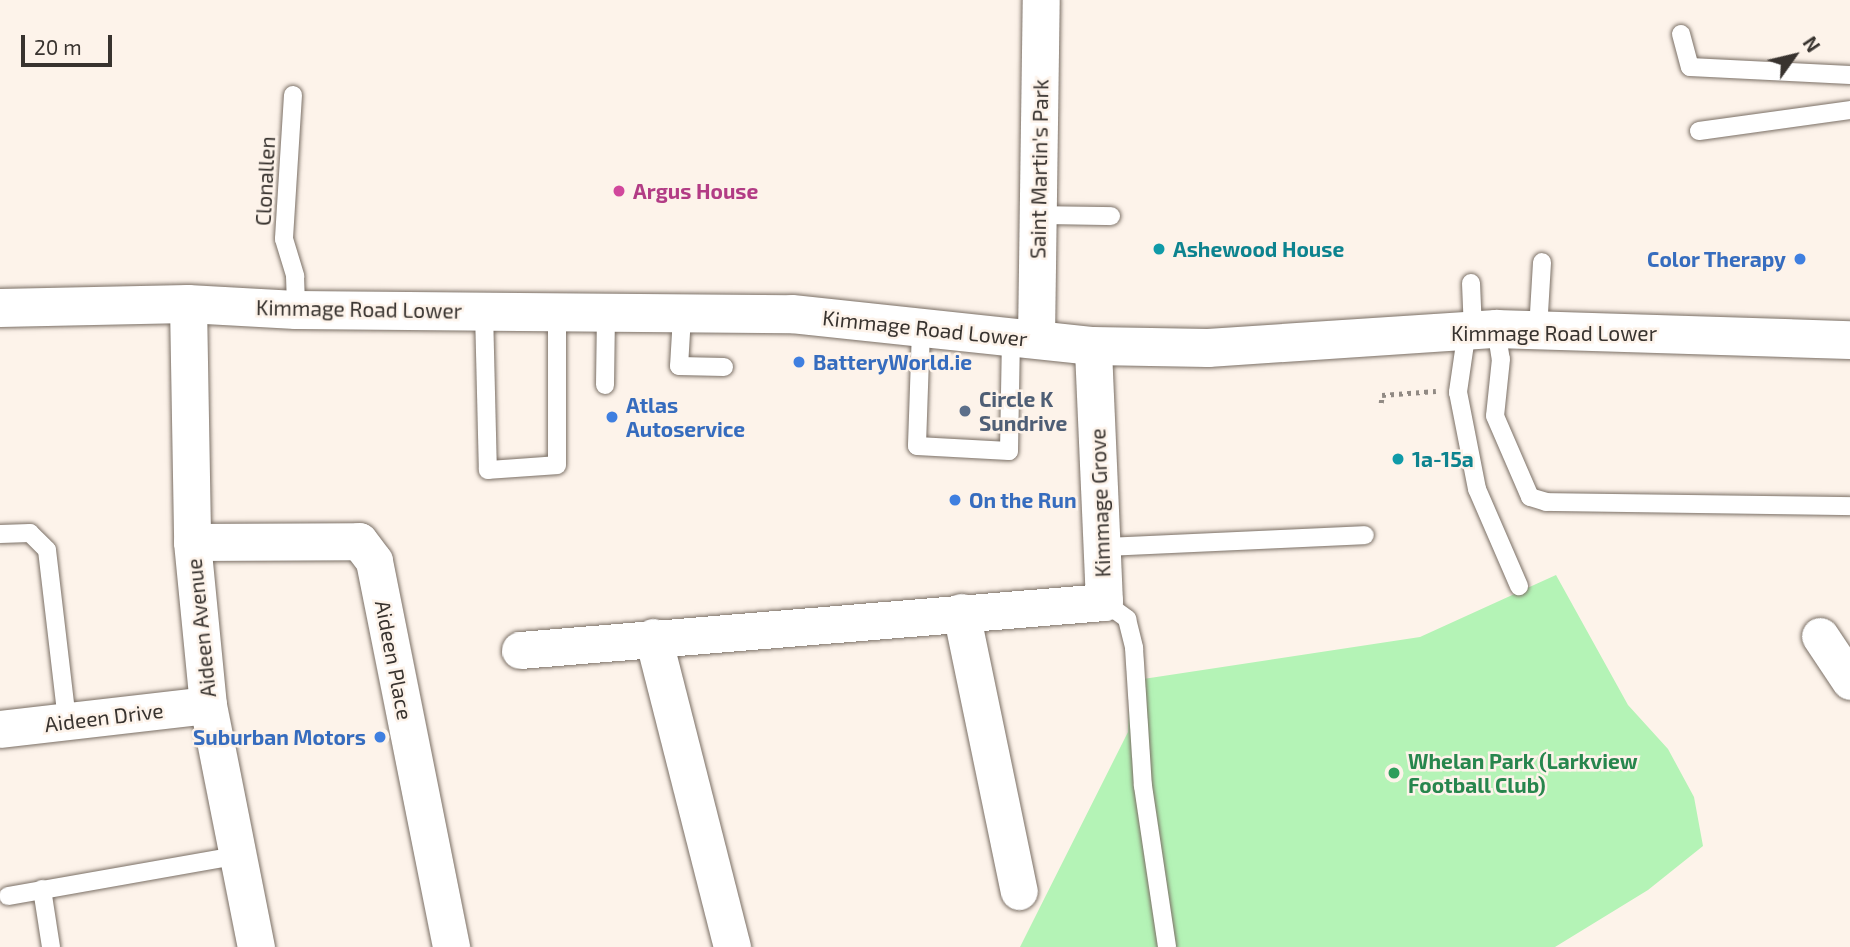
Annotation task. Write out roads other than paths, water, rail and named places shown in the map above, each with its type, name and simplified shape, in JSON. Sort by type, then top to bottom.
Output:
[{"type":"main road","name":"Kimmage Road Lower","points":[[0,307],[188,304],[296,310],[682,316],[792,314],[921,330],[1093,346],[1208,348],[1479,330],[1850,340]]},
{"type":"street","name":"Saint Martin's Park","points":[[1024,338],[1039,215],[1041,0]]},
{"type":"street","name":"Aideen Avenue","points":[[188,304],[192,542],[208,705],[235,856],[256,947]]},
{"type":"street","name":"Kimmage Grove","points":[[520,650],[1104,601],[1104,547],[1093,346]]},
{"type":"street","name":"Aideen Place","points":[[192,542],[359,541],[374,561],[451,947]]},
{"type":"street","points":[[961,612],[1019,891]]},
{"type":"street","points":[[1820,636],[1850,681]]},
{"type":"street","points":[[653,637],[732,947]]},
{"type":"street","name":"Aideen Drive","points":[[0,729],[208,705]]},
{"type":"lane","points":[[1681,34],[1690,67],[1850,75]]},
{"type":"lane","name":"Clonallen","points":[[293,95],[284,239],[295,276],[296,310]]},
{"type":"lane","points":[[1699,131],[1850,110]]},
{"type":"lane","points":[[1039,215],[1111,216]]},
{"type":"lane","points":[[1538,330],[1542,262]]},
{"type":"lane","points":[[1471,283],[1479,330],[1501,359],[1495,416],[1530,497],[1546,502],[1850,506]]},
{"type":"lane","points":[[484,311],[488,470],[557,466],[557,312]]},
{"type":"lane","points":[[605,385],[606,314]]},
{"type":"lane","points":[[682,316],[679,366],[724,367]]},
{"type":"lane","points":[[921,330],[917,446],[1009,451],[1024,338]]},
{"type":"lane","points":[[1479,330],[1458,390],[1477,489],[1519,586]]},
{"type":"lane","points":[[0,534],[30,533],[47,550],[67,721]]},
{"type":"lane","points":[[1104,547],[1365,535]]},
{"type":"lane","points":[[1104,601],[1127,619],[1134,648],[1143,786],[1167,947]]},
{"type":"lane","points":[[8,896],[235,856]]},
{"type":"lane","points":[[43,890],[51,947]]},
{"type":"place","name":"Argus House","points":[[619,191]]},
{"type":"place","name":"Ashewood House","points":[[1159,249]]},
{"type":"place","name":"Color Therapy","points":[[1800,259]]},
{"type":"place","name":"BatteryWorld.ie","points":[[799,362]]},
{"type":"place","name":"Circle K Sundrive","points":[[965,411]]},
{"type":"place","name":"Atlas Autoservice","points":[[612,417]]},
{"type":"place","name":"1a-15a","points":[[1398,459]]},
{"type":"place","name":"On the Run","points":[[955,500]]},
{"type":"place","name":"Suburban Motors","points":[[380,737]]},
{"type":"place","name":"Whelan Park (Larkview Football Club)","points":[[1394,773]]}]
